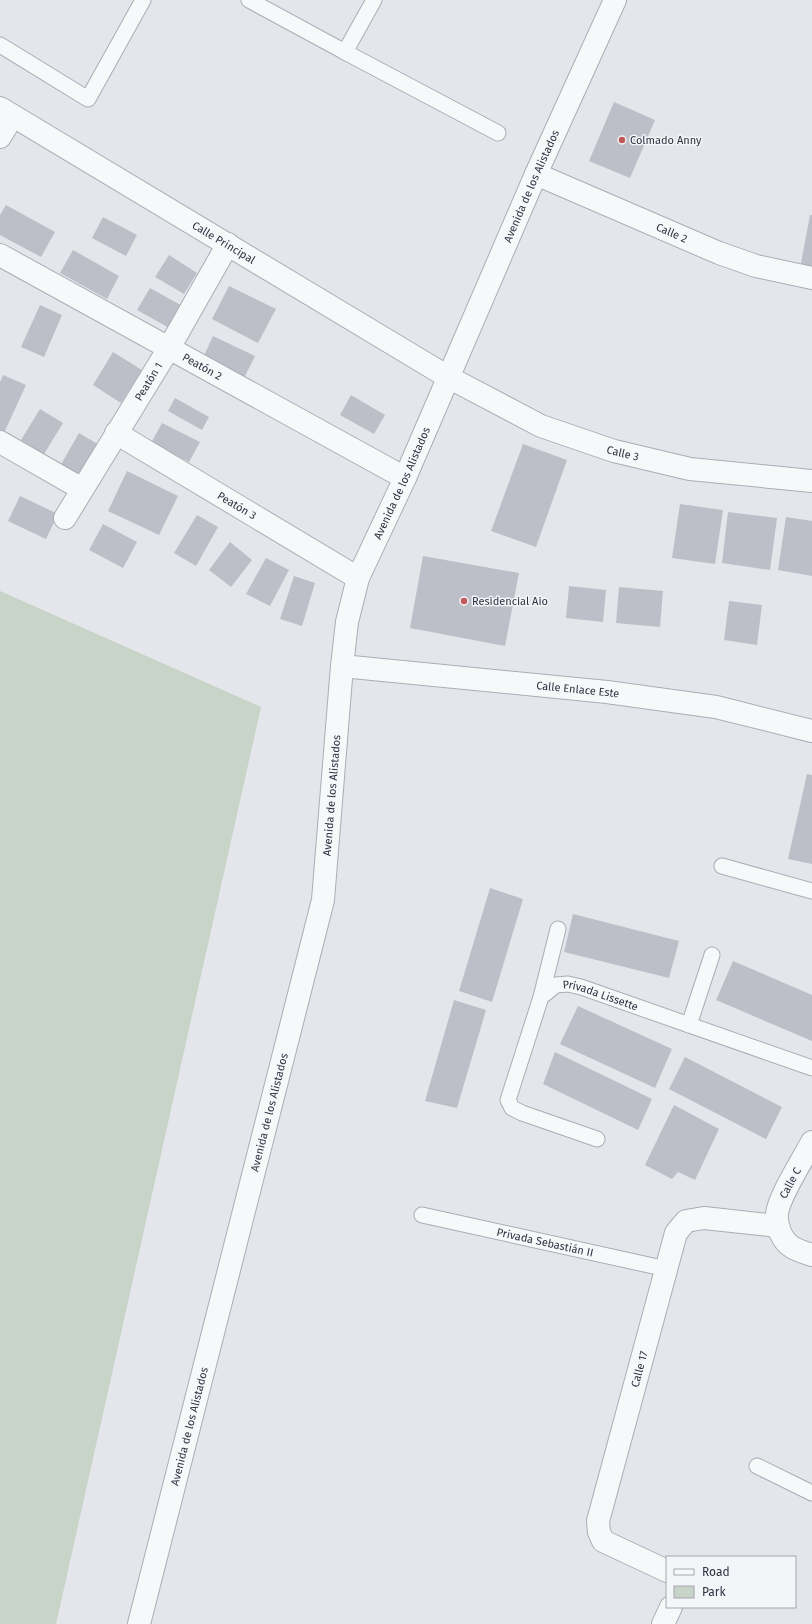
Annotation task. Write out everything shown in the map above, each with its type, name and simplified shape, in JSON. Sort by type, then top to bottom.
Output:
[{"type":"street","name":"Avenida de los Alistados","points":[[139,1624],[323,900],[342,666],[347,622],[358,578],[405,478],[536,174],[614,0]]},
{"type":"street","points":[[0,137],[7,112]]},
{"type":"street","name":"Calle Principal","points":[[7,112],[448,377]]},
{"type":"street","name":"Calle 2","points":[[536,174],[719,253],[756,266],[812,278]]},
{"type":"street","name":"Peatón 1","points":[[65,518],[169,348],[228,244]]},
{"type":"street","name":"Peatón 2","points":[[0,255],[405,478]]},
{"type":"street","name":"Calle 3","points":[[448,377],[541,426],[614,451],[690,469],[812,481]]},
{"type":"street","name":"Peatón 3","points":[[116,433],[358,578]]},
{"type":"street","points":[[0,442],[82,489]]},
{"type":"street","name":"Calle Enlace Este","points":[[342,666],[607,692],[709,706],[812,731]]},
{"type":"street","name":"Calle C","points":[[778,1226],[777,1215],[780,1202],[812,1142]]},
{"type":"street","name":"Calle 17","points":[[666,1571],[603,1541],[599,1532],[598,1521],[676,1233],[686,1221],[704,1218],[778,1226]]},
{"type":"street","points":[[778,1226],[782,1238],[791,1247],[812,1255]]},
{"type":"street","points":[[663,1624],[670,1608]]},
{"type":"lane","points":[[0,46],[88,99],[143,0]]},
{"type":"lane","points":[[249,0],[498,134]]},
{"type":"lane","points":[[345,52],[374,0]]},
{"type":"lane","points":[[722,866],[812,891]]},
{"type":"lane","points":[[558,929],[541,997],[508,1100],[512,1108],[522,1113],[597,1139]]},
{"type":"lane","points":[[689,1025],[712,955]]},
{"type":"lane","name":"Privada Lissette","points":[[541,997],[556,985],[568,984],[581,987],[812,1068]]},
{"type":"lane","name":"Privada Sebastián II","points":[[422,1215],[667,1269]]},
{"type":"lane","points":[[757,1466],[812,1493]]},
{"type":"green space","points":[[0,591],[261,707],[56,1624],[0,1624]]},
{"type":"building","name":"Colmado Anny","points":[[614,102],[655,120],[630,178],[589,161]]},
{"type":"building","points":[[6,205],[55,232],[41,257],[0,235],[0,215]]},
{"type":"building","points":[[810,215],[812,215],[812,277],[799,274]]},
{"type":"building","points":[[103,217],[137,235],[126,256],[92,238]]},
{"type":"building","points":[[73,250],[119,276],[107,299],[60,273]]},
{"type":"building","points":[[169,255],[197,273],[184,294],[155,277]]},
{"type":"building","points":[[229,286],[276,309],[258,343],[212,319]]},
{"type":"building","points":[[150,288],[184,307],[171,329],[137,310]]},
{"type":"building","points":[[40,305],[62,315],[44,357],[21,347]]},
{"type":"building","points":[[213,336],[255,356],[243,380],[202,360]]},
{"type":"building","points":[[113,352],[142,370],[121,403],[93,385]]},
{"type":"building","points":[[3,375],[26,385],[4,433],[0,431],[0,382]]},
{"type":"building","points":[[351,395],[385,415],[374,434],[340,415]]},
{"type":"building","points":[[175,398],[209,417],[202,430],[168,411]]},
{"type":"building","points":[[40,409],[63,423],[44,454],[21,440]]},
{"type":"building","points":[[162,423],[200,442],[189,462],[151,443]]},
{"type":"building","points":[[79,433],[101,446],[81,481],[59,468]]},
{"type":"building","points":[[523,444],[567,460],[536,547],[491,531]]},
{"type":"building","points":[[127,471],[178,496],[159,535],[108,511]]},
{"type":"building","points":[[20,496],[58,514],[46,539],[8,521]]},
{"type":"building","points":[[680,504],[723,510],[715,564],[672,558]]},
{"type":"building","points":[[728,512],[777,518],[770,570],[722,563]]},
{"type":"building","points":[[197,515],[218,527],[196,566],[174,553]]},
{"type":"building","points":[[786,517],[812,521],[812,576],[778,570]]},
{"type":"building","points":[[103,524],[137,542],[123,568],[89,550]]},
{"type":"building","points":[[230,542],[252,560],[231,587],[209,570]]},
{"type":"building","name":"Residencial Aio","points":[[423,556],[519,573],[505,646],[410,628]]},
{"type":"building","points":[[266,558],[289,570],[270,606],[246,594]]},
{"type":"building","points":[[294,576],[315,583],[302,626],[280,619]]},
{"type":"building","points":[[569,586],[606,590],[603,622],[566,618]]},
{"type":"building","points":[[619,587],[663,591],[660,627],[616,623]]},
{"type":"building","points":[[729,601],[762,605],[757,645],[724,640]]},
{"type":"building","points":[[807,774],[812,775],[812,864],[788,859]]},
{"type":"building","points":[[490,888],[523,899],[492,1002],[459,991]]},
{"type":"building","points":[[573,914],[679,941],[669,978],[564,952]]},
{"type":"building","points":[[733,961],[812,995],[812,1041],[716,1000]]},
{"type":"building","points":[[454,1000],[486,1010],[457,1108],[425,1101]]},
{"type":"building","points":[[578,1006],[672,1049],[655,1088],[560,1044]]},
{"type":"building","points":[[555,1052],[652,1099],[638,1130],[543,1084]]},
{"type":"building","points":[[685,1057],[782,1107],[766,1139],[669,1089]]},
{"type":"building","points":[[674,1105],[719,1129],[695,1180],[678,1172],[672,1179],[645,1165]]},
{"type":"place","name":"Colmado Anny","points":[[622,140]]},
{"type":"place","name":"Residencial Aio","points":[[464,601]]}]
